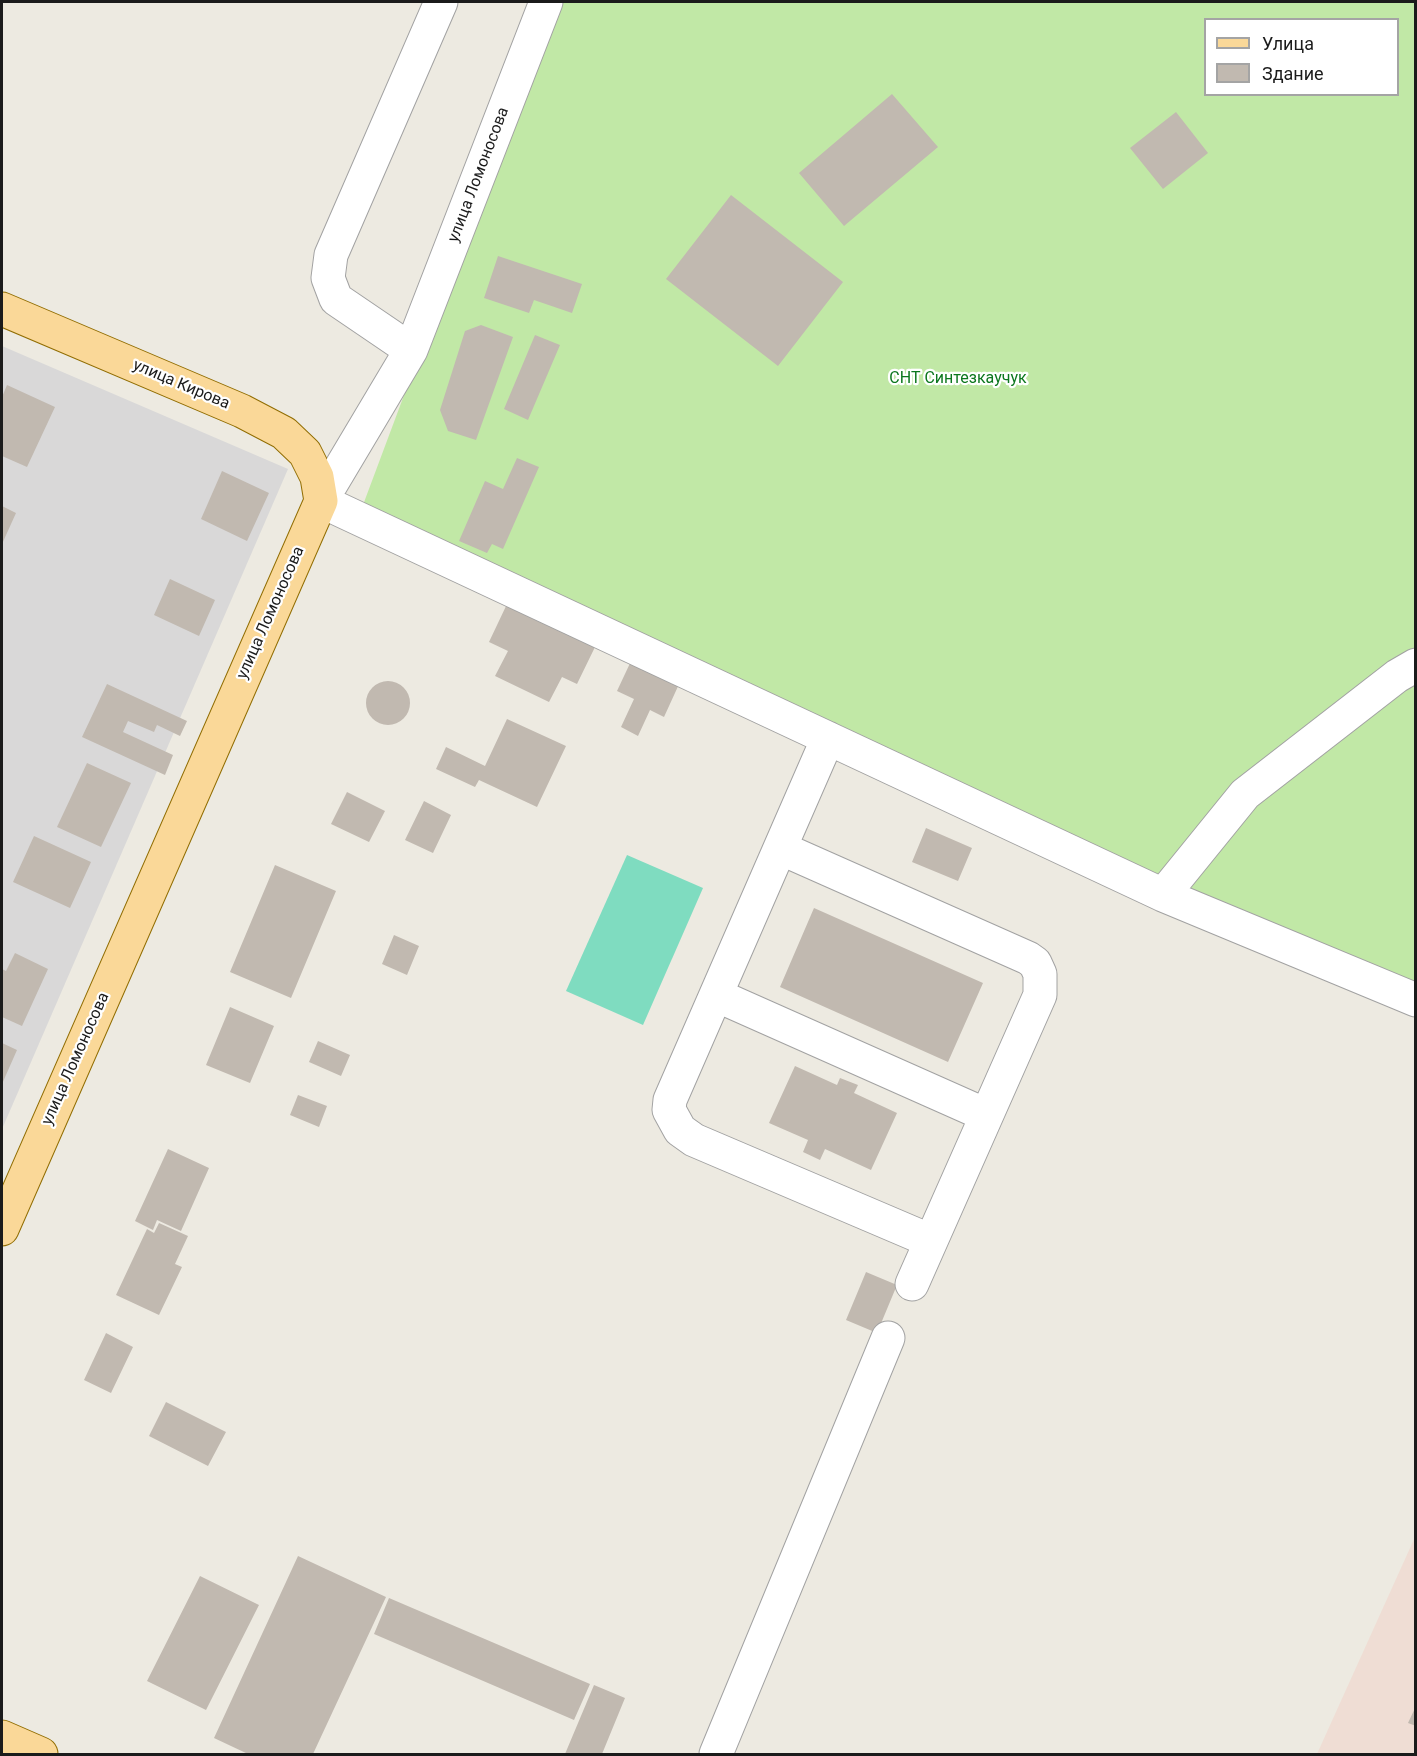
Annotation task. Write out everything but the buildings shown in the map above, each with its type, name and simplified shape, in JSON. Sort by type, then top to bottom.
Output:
[{"type":"main road","name":"улица Кирова","points":[[2,309],[242,411],[284,433],[305,453],[317,477],[321,501]]},
{"type":"main road","name":"улица Ломоносова","points":[[2,1229],[321,501]]},
{"type":"main road","points":[[2,1737],[41,1755]]},
{"type":"street","points":[[411,350],[336,298],[328,278],[331,255],[441,2]]},
{"type":"street","name":"улица Ломоносова","points":[[321,501],[411,350],[546,2]]},
{"type":"street","points":[[321,501],[1163,896],[1416,1000]]},
{"type":"street","points":[[1163,896],[1245,794],[1397,676],[1416,665]]},
{"type":"street","points":[[828,738],[670,1100],[669,1110],[680,1130],[693,1140],[931,1241]]},
{"type":"street","points":[[780,848],[1028,958],[1035,963],[1040,974],[1041,995],[912,1284]]},
{"type":"street","points":[[716,995],[986,1115]]},
{"type":"street","points":[[716,1755],[888,1338]]},
{"type":"shaded area","points":[[2,346],[288,469],[2,1129]]},
{"type":"shaded area","points":[[1415,1537],[1415,1754],[1317,1754]]},
{"type":"green space","name":"СНТ Синтезкаучук","points":[[551,2],[1415,2],[1415,998],[357,521]]},
{"type":"green space","points":[[627,855],[703,888],[643,1025],[566,991]]}]
